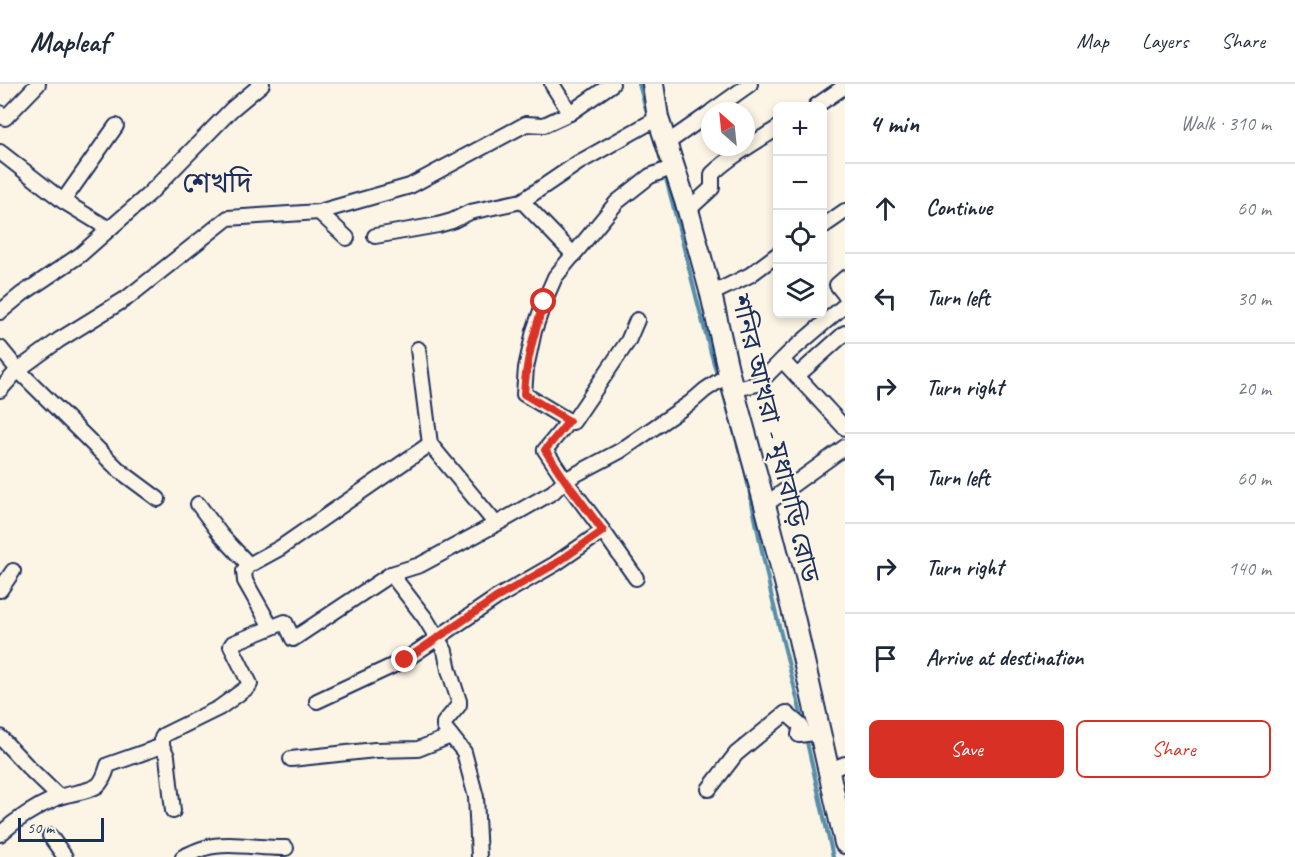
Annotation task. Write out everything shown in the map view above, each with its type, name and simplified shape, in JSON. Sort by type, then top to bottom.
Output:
[{"type":"main road","name":"শনির আখরা - মৃধাবাড়ি রোড","points":[[654,84],[658,118],[688,210],[765,505],[818,734],[837,767],[845,843]]},
{"type":"street","points":[[0,113],[5,118],[38,84]]},
{"type":"street","points":[[0,312],[22,294],[80,255],[149,194],[232,109],[262,84]]},
{"type":"street","points":[[552,84],[570,113]]},
{"type":"street","points":[[0,390],[18,370],[59,340],[127,298],[228,218],[319,212],[410,186],[526,124],[544,125],[570,113],[612,84]]},
{"type":"street","points":[[725,102],[750,84]]},
{"type":"street","points":[[822,102],[845,86]]},
{"type":"street","points":[[375,236],[438,225],[470,212],[522,201],[578,163],[658,118]]},
{"type":"street","points":[[667,143],[701,119]]},
{"type":"street","points":[[63,201],[116,126]]},
{"type":"street","points":[[688,210],[712,188],[711,174],[773,131]]},
{"type":"street","points":[[0,153],[63,201],[109,229]]},
{"type":"street","points":[[637,320],[628,341],[573,422],[524,394],[526,368],[534,331],[555,277],[617,202],[650,176],[674,167]]},
{"type":"street","points":[[522,201],[574,255]]},
{"type":"street","points":[[827,224],[845,211]]},
{"type":"street","points":[[319,212],[347,238]]},
{"type":"street","points":[[711,294],[750,275],[773,257]]},
{"type":"street","points":[[845,278],[837,285],[845,295]]},
{"type":"street","points":[[172,811],[167,756],[162,746],[162,738],[219,708],[248,687],[250,684],[231,646],[233,643],[285,622],[293,639],[391,574],[420,565],[553,492],[565,480],[620,451],[690,403],[705,390],[731,381],[758,384],[790,352],[845,305]]},
{"type":"street","points":[[797,376],[845,333]]},
{"type":"street","points":[[0,348],[18,370],[119,470],[158,499]]},
{"type":"street","points":[[418,349],[430,444],[496,524]]},
{"type":"street","points":[[782,360],[845,428]]},
{"type":"street","points":[[569,421],[545,450],[636,578]]},
{"type":"street","points":[[271,627],[245,581],[244,571],[249,565],[280,548],[430,444]]},
{"type":"street","points":[[765,505],[845,447]]},
{"type":"street","points":[[198,504],[221,535],[249,565]]},
{"type":"street","points":[[317,701],[405,660],[496,598],[555,564],[603,531]]},
{"type":"street","points":[[0,590],[13,571]]},
{"type":"street","points":[[391,574],[425,618],[445,651],[459,705],[444,723],[444,727],[464,752],[476,797],[479,857]]},
{"type":"street","points":[[709,789],[736,754],[786,713],[801,726],[799,735],[818,734]]},
{"type":"street","points":[[291,759],[375,750],[418,749],[451,736]]},
{"type":"street","points":[[0,737],[59,797]]},
{"type":"street","points":[[0,834],[20,817],[59,797],[97,786],[101,783],[108,765],[162,746]]},
{"type":"street","points":[[50,836],[65,857]]},
{"type":"street","points":[[183,857],[205,848],[223,845],[286,848]]},
{"type":"waterway","points":[[639,84],[648,117]]},
{"type":"waterway","points":[[655,139],[718,378]]},
{"type":"waterway","points":[[721,385],[745,470],[771,594],[803,722]]},
{"type":"waterway","points":[[806,738],[833,857]]},
{"type":"district","name":"শেখদি","points":[[217,182]]},
{"type":"route","points":[[405,660],[496,598],[555,564],[603,531],[545,450],[569,421],[524,394],[526,368],[534,331],[544,302]]}]
